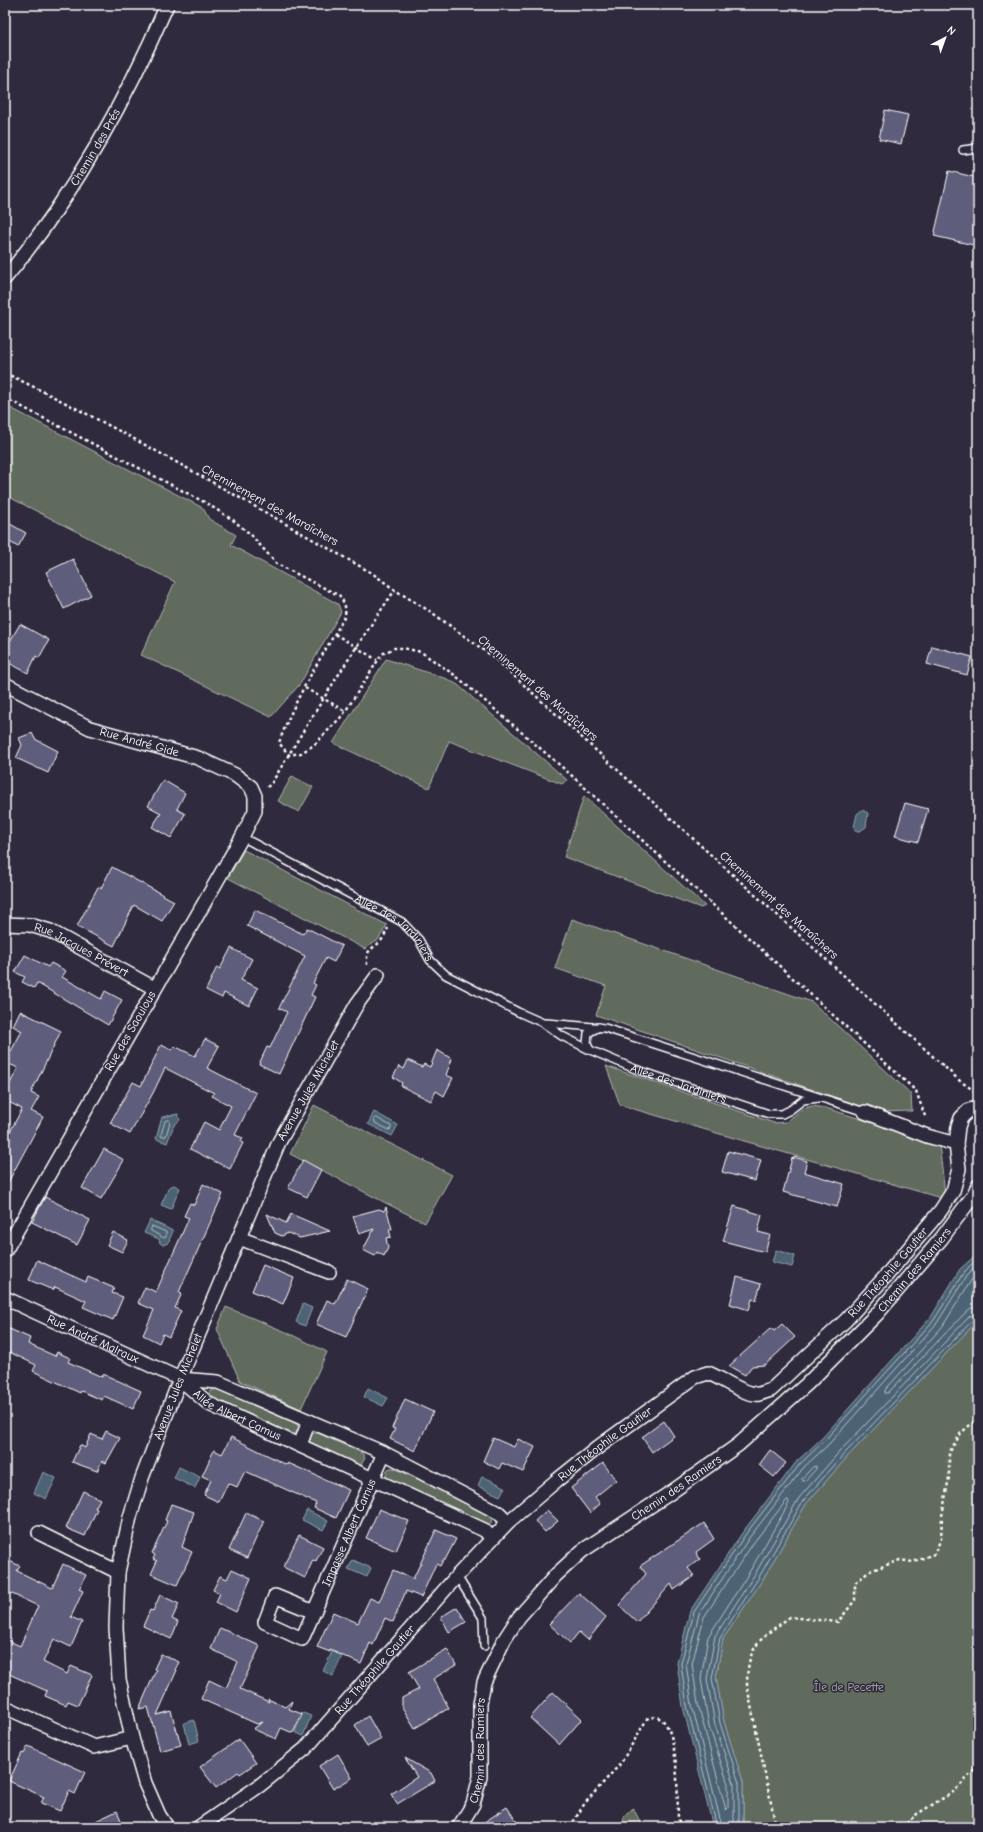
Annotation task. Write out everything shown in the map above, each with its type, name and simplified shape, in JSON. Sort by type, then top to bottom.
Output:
[{"type":"street","name":"Chemin des Prés","points":[[5,278],[34,243],[62,203],[102,136],[155,33],[167,5]]},
{"type":"street","name":"Rue André Gide","points":[[5,684],[90,728],[198,758],[235,775],[251,787],[255,796]]},
{"type":"street","name":"Rue des Saoulous","points":[[5,1251],[154,988],[242,837],[255,811],[255,796]]},
{"type":"street","name":"Rue Jacques Prévert","points":[[5,924],[30,925],[50,931],[154,988]]},
{"type":"street","name":"Avenue Jules Michelet","points":[[166,1827],[158,1815],[145,1783],[132,1738],[119,1678],[116,1628],[118,1572],[130,1517],[142,1478],[180,1379],[279,1142],[357,1004],[378,975]]},
{"type":"street","name":"Rue Théophile Gautier","points":[[199,1827],[258,1786],[305,1749],[492,1538],[556,1480],[601,1445],[696,1377],[708,1373],[720,1377],[746,1392],[758,1394],[771,1390],[846,1320],[885,1277],[941,1210],[953,1191],[959,1169],[956,1144],[958,1127],[961,1118],[969,1110],[978,1108]]},
{"type":"street","name":"Allée des Jardiniers","points":[[865,1112],[928,1136],[956,1144]]},
{"type":"street","name":"Chemin des Ramiers","points":[[459,1827],[473,1804],[480,1777],[480,1704],[484,1682],[504,1640],[519,1617],[556,1575],[582,1551],[670,1493],[738,1445],[807,1384],[877,1314],[941,1239],[973,1196],[978,1186]]},
{"type":"street","points":[[239,1238],[329,1272]]},
{"type":"street","name":"Rue André Malraux","points":[[5,1298],[180,1379]]},
{"type":"street","name":"Allée Albert Camus","points":[[180,1379],[218,1382],[384,1453],[499,1513],[508,1522]]},
{"type":"street","name":"Allée Albert Camus","points":[[180,1379],[209,1404],[484,1530],[492,1538]]},
{"type":"street","points":[[300,1446],[309,1421]]},
{"type":"street","name":"Impasse Albert Camus","points":[[314,1612],[384,1453]]},
{"type":"street","points":[[39,1533],[118,1572]]},
{"type":"street","points":[[5,1706],[94,1746],[132,1738]]},
{"type":"lane","points":[[963,150],[978,148]]},
{"type":"lane","name":"Allée des Jardiniers","points":[[242,837],[402,922],[415,936],[430,960],[446,975],[518,1012],[543,1023],[562,1036],[590,1050],[635,1069],[769,1114],[782,1114],[803,1100],[818,1098]]},
{"type":"lane","name":"Allée des Jardiniers","points":[[543,1023],[599,1027],[865,1112]]},
{"type":"lane","points":[[590,1050],[587,1044],[588,1033],[599,1027]]},
{"type":"lane","points":[[457,1576],[482,1618],[484,1646]]},
{"type":"path","name":"Cheminement des Maraîchers","points":[[5,373],[44,392],[197,474],[372,573],[395,590],[431,612],[492,656],[954,1075],[976,1092]]},
{"type":"path","points":[[5,398],[206,503],[233,520],[250,534],[277,564],[340,596],[347,611],[284,728],[279,743],[289,755]]},
{"type":"path","points":[[255,796],[271,784],[325,699],[356,646],[395,590]]},
{"type":"path","points":[[335,634],[377,660]]},
{"type":"path","points":[[289,755],[300,753],[314,745],[345,711],[382,654],[394,648],[403,648],[421,652],[456,676],[570,774],[916,1091],[926,1118],[928,1136]]},
{"type":"path","points":[[305,688],[345,711]]},
{"type":"path","points":[[367,989],[366,956],[372,947],[380,941],[394,918]]},
{"type":"path","points":[[776,1827],[747,1686],[747,1667],[754,1647],[765,1635],[790,1617],[838,1622],[854,1600],[855,1582],[870,1571],[900,1560],[913,1562],[934,1554],[941,1539],[942,1516],[949,1477],[949,1453],[961,1433],[978,1418]]},
{"type":"path","points":[[570,1827],[586,1803],[621,1763],[647,1719],[654,1716],[660,1717],[666,1724],[675,1745],[678,1818],[681,1827]]},
{"type":"path","points":[[902,1827],[917,1814],[955,1791],[978,1766]]},
{"type":"green space","points":[[5,405],[203,508],[209,519],[236,535],[231,545],[338,604],[341,612],[300,684],[271,717],[141,655],[175,582],[5,495]]},
{"type":"green space","points":[[386,659],[447,679],[458,685],[567,780],[562,784],[449,741],[429,788],[333,743]]},
{"type":"green space","points":[[292,776],[313,787],[299,812],[278,801]]},
{"type":"green space","points":[[584,796],[705,906],[701,908],[564,857]]},
{"type":"green space","points":[[244,850],[387,925],[378,940],[365,949],[228,878]]},
{"type":"green space","points":[[572,919],[812,1002],[911,1094],[912,1111],[878,1112],[596,1015],[606,986],[555,968]]},
{"type":"green space","points":[[606,1066],[774,1123],[786,1122],[802,1109],[812,1106],[826,1108],[939,1144],[945,1194],[941,1198],[620,1105]]},
{"type":"green space","points":[[314,1105],[452,1175],[425,1223],[290,1154]]},
{"type":"green space","points":[[226,1307],[286,1332],[327,1352],[301,1409],[240,1381],[217,1329]]},
{"type":"green space","name":"Île de Pecette","points":[[978,1320],[978,1827],[743,1827],[743,1782],[724,1722],[716,1677],[723,1639],[763,1579],[806,1504],[848,1456]]},
{"type":"green space","points":[[216,1388],[222,1388],[296,1423],[299,1428],[293,1437],[212,1399],[210,1392]]},
{"type":"green space","points":[[318,1433],[362,1453],[365,1458],[360,1467],[309,1444],[311,1435]]},
{"type":"green space","points":[[394,1468],[486,1511],[493,1519],[492,1522],[486,1526],[385,1479],[387,1470]]},
{"type":"green space","points":[[633,1808],[643,1827],[621,1827],[624,1817]]},
{"type":"water","points":[[862,810],[868,813],[866,827],[860,831],[856,831],[854,827],[857,814]]},
{"type":"water","points":[[374,1112],[398,1125],[392,1136],[368,1124]]},
{"type":"water","points":[[178,1114],[180,1120],[174,1125],[167,1143],[156,1139],[162,1117]]},
{"type":"water","points":[[174,1185],[180,1188],[171,1209],[161,1205],[169,1187]]},
{"type":"water","points":[[150,1220],[173,1231],[168,1243],[163,1245],[160,1243],[159,1239],[144,1233]]},
{"type":"water","points":[[776,1250],[795,1256],[792,1267],[772,1262]]},
{"type":"water","points":[[978,1253],[978,1320],[848,1456],[806,1504],[763,1579],[723,1639],[716,1677],[724,1722],[743,1782],[743,1827],[713,1827],[683,1707],[677,1663],[690,1611],[742,1533],[797,1461],[822,1438],[931,1317],[960,1269]]},
{"type":"water","points":[[303,1304],[312,1308],[305,1326],[296,1322]]},
{"type":"water","points":[[368,1388],[388,1398],[383,1406],[364,1397]]},
{"type":"water","points":[[179,1467],[200,1477],[195,1488],[174,1478]]},
{"type":"water","points":[[43,1472],[56,1478],[46,1499],[34,1493]]},
{"type":"water","points":[[482,1476],[505,1487],[500,1496],[478,1486]]},
{"type":"water","points":[[307,1510],[328,1521],[323,1530],[302,1520]]},
{"type":"water","points":[[353,1560],[371,1568],[367,1577],[348,1569]]},
{"type":"water","points":[[333,1650],[343,1654],[333,1676],[323,1671]]},
{"type":"water","points":[[303,1713],[311,1716],[303,1736],[295,1732]]},
{"type":"water","points":[[194,1720],[199,1741],[189,1744],[184,1723]]},
{"type":"building","points":[[885,110],[908,115],[901,144],[879,139]]},
{"type":"building","points":[[949,171],[978,178],[978,246],[934,236]]},
{"type":"building","points":[[5,521],[26,533],[18,547],[5,539]]},
{"type":"building","points":[[73,559],[91,595],[64,609],[46,572]]},
{"type":"building","points":[[20,624],[49,640],[39,658],[36,656],[28,673],[5,661],[5,641],[9,643]]},
{"type":"building","points":[[932,646],[972,657],[967,675],[927,664]]},
{"type":"building","points":[[32,733],[35,739],[58,751],[48,773],[16,758],[22,745],[19,738]]},
{"type":"building","points":[[163,780],[185,793],[177,809],[185,814],[171,838],[152,827],[161,813],[148,806]]},
{"type":"building","points":[[905,803],[928,809],[918,842],[895,836]]},
{"type":"building","points":[[112,867],[174,901],[162,921],[134,905],[114,946],[77,926],[98,887],[101,888]]},
{"type":"building","points":[[255,910],[303,934],[307,928],[342,946],[334,962],[326,958],[313,983],[316,985],[311,995],[315,997],[279,1074],[259,1064],[267,1047],[270,1048],[287,1012],[279,1008],[305,956],[247,926]]},
{"type":"building","points":[[231,948],[252,959],[241,980],[258,988],[249,1006],[224,993],[222,998],[206,990],[217,967],[220,969]]},
{"type":"building","points":[[25,955],[48,967],[51,963],[66,971],[62,977],[101,999],[105,991],[122,1000],[108,1025],[37,983],[34,988],[22,982],[25,977],[15,972]]},
{"type":"building","points":[[20,1011],[61,1031],[31,1093],[39,1097],[31,1111],[43,1117],[5,1188],[5,1141],[22,1109],[5,1100],[5,1093],[18,1068],[5,1062],[22,1031],[13,1026]]},
{"type":"building","points":[[205,1039],[219,1046],[207,1068],[256,1093],[235,1135],[243,1138],[241,1142],[243,1143],[230,1169],[190,1149],[204,1122],[219,1130],[231,1106],[212,1096],[214,1093],[165,1068],[130,1134],[110,1123],[133,1082],[141,1086],[161,1045],[172,1050],[174,1046],[195,1056]]},
{"type":"building","points":[[437,1050],[452,1059],[446,1075],[453,1078],[444,1096],[436,1091],[431,1101],[401,1086],[402,1083],[393,1077],[399,1066],[404,1069],[408,1060],[422,1067],[424,1064],[430,1067]]},
{"type":"building","points":[[104,1149],[124,1160],[101,1199],[82,1188]]},
{"type":"building","points":[[728,1151],[761,1160],[755,1181],[722,1172]]},
{"type":"building","points":[[794,1157],[807,1161],[804,1172],[844,1184],[837,1207],[783,1192],[792,1158],[794,1159]]},
{"type":"building","points":[[303,1160],[321,1170],[307,1197],[288,1188]]},
{"type":"building","points":[[203,1184],[223,1194],[179,1292],[182,1293],[175,1308],[181,1311],[169,1337],[163,1334],[159,1343],[143,1335],[154,1310],[138,1303],[145,1287],[156,1292],[189,1218],[184,1216],[190,1203],[194,1205]]},
{"type":"building","points":[[45,1197],[90,1220],[77,1245],[32,1222]]},
{"type":"building","points":[[734,1206],[762,1215],[758,1232],[770,1235],[765,1252],[723,1241]]},
{"type":"building","points":[[386,1207],[392,1229],[389,1229],[391,1237],[386,1238],[388,1248],[384,1256],[377,1252],[375,1256],[363,1250],[374,1229],[359,1234],[353,1216],[379,1209],[384,1211]]},
{"type":"building","points":[[267,1214],[286,1223],[291,1214],[330,1231],[300,1238],[288,1233],[282,1236],[275,1233]]},
{"type":"building","points":[[113,1232],[128,1240],[122,1252],[107,1245]]},
{"type":"building","points":[[37,1260],[86,1282],[88,1277],[114,1288],[112,1293],[123,1297],[113,1320],[83,1307],[86,1301],[55,1287],[53,1290],[29,1280]]},
{"type":"building","points":[[263,1265],[294,1278],[283,1304],[252,1291]]},
{"type":"building","points":[[737,1277],[761,1284],[756,1300],[752,1299],[749,1310],[730,1304]]},
{"type":"building","points":[[347,1279],[368,1289],[346,1337],[316,1324],[327,1300],[335,1304]]},
{"type":"building","points":[[782,1324],[795,1337],[765,1365],[752,1366],[745,1375],[729,1366],[771,1328],[774,1331]]},
{"type":"building","points":[[5,1327],[30,1338],[28,1344],[55,1356],[57,1352],[70,1358],[68,1362],[102,1377],[103,1374],[141,1391],[133,1409],[104,1396],[102,1400],[81,1391],[80,1393],[33,1371],[36,1365],[5,1350]]},
{"type":"building","points":[[405,1399],[433,1412],[415,1451],[390,1439],[395,1429],[392,1428]]},
{"type":"building","points":[[664,1421],[674,1436],[652,1452],[642,1437]]},
{"type":"building","points":[[106,1431],[120,1438],[106,1463],[102,1461],[97,1471],[72,1462],[80,1445],[85,1448],[91,1434],[102,1439]]},
{"type":"building","points":[[231,1437],[287,1465],[288,1463],[349,1490],[336,1518],[314,1508],[316,1503],[245,1471],[237,1487],[228,1483],[219,1502],[204,1495],[211,1480],[202,1476],[214,1450],[222,1454]]},
{"type":"building","points":[[493,1438],[514,1447],[518,1439],[535,1447],[523,1472],[502,1463],[499,1469],[483,1461]]},
{"type":"building","points":[[770,1450],[786,1463],[774,1477],[759,1465]]},
{"type":"building","points":[[603,1463],[616,1480],[595,1497],[600,1504],[590,1513],[571,1488]]},
{"type":"building","points":[[83,1491],[100,1499],[95,1508],[97,1509],[85,1536],[66,1528]]},
{"type":"building","points":[[171,1504],[194,1512],[182,1547],[192,1552],[177,1585],[151,1574],[157,1561],[153,1559],[155,1555],[152,1553],[167,1521],[165,1520]]},
{"type":"building","points":[[379,1509],[409,1521],[396,1551],[366,1538]]},
{"type":"building","points":[[547,1510],[558,1521],[545,1532],[535,1521]]},
{"type":"building","points":[[246,1513],[264,1521],[247,1558],[229,1550]]},
{"type":"building","points":[[704,1523],[714,1539],[696,1552],[700,1559],[688,1568],[694,1576],[674,1590],[671,1584],[637,1622],[619,1605],[646,1574],[640,1566]]},
{"type":"building","points":[[436,1530],[456,1539],[445,1560],[443,1560],[440,1566],[436,1564],[421,1597],[406,1591],[393,1622],[385,1618],[373,1645],[370,1643],[361,1664],[330,1650],[330,1652],[317,1647],[333,1612],[358,1623],[370,1598],[379,1602],[393,1570],[413,1579]]},
{"type":"building","points":[[299,1535],[323,1547],[316,1561],[313,1560],[305,1578],[283,1567]]},
{"type":"building","points":[[5,1559],[20,1566],[17,1571],[52,1588],[63,1564],[86,1575],[79,1589],[83,1591],[71,1617],[82,1622],[71,1647],[54,1639],[43,1662],[67,1674],[71,1666],[92,1675],[78,1705],[68,1701],[66,1705],[45,1696],[47,1691],[9,1674],[10,1672],[5,1669],[5,1639],[20,1646],[38,1606],[8,1592],[5,1599]]},
{"type":"building","points":[[232,1569],[251,1578],[236,1612],[216,1602],[220,1593],[213,1590],[220,1576],[227,1579]]},
{"type":"building","points":[[579,1593],[606,1617],[588,1640],[579,1632],[570,1643],[549,1624]]},
{"type":"building","points":[[160,1595],[179,1604],[172,1619],[178,1622],[171,1639],[143,1626],[150,1610],[153,1611]]},
{"type":"building","points":[[457,1607],[466,1622],[449,1632],[441,1617]]},
{"type":"building","points":[[220,1628],[260,1646],[240,1689],[269,1702],[268,1699],[285,1707],[292,1701],[289,1709],[302,1714],[293,1733],[281,1728],[276,1739],[253,1729],[263,1722],[257,1724],[201,1699],[209,1680],[226,1688],[238,1662],[211,1649]]},
{"type":"building","points":[[447,1649],[456,1665],[433,1679],[449,1708],[415,1728],[402,1707],[402,1698],[419,1689],[409,1672]]},
{"type":"building","points":[[161,1654],[179,1662],[175,1670],[177,1670],[157,1715],[171,1711],[181,1745],[160,1751],[148,1707],[139,1709],[156,1670],[154,1669]]},
{"type":"building","points":[[553,1692],[582,1719],[559,1745],[530,1718]]},
{"type":"building","points":[[368,1716],[381,1739],[367,1747],[355,1725]]},
{"type":"building","points":[[239,1739],[256,1763],[240,1774],[238,1772],[216,1788],[200,1767]]},
{"type":"building","points":[[28,1746],[85,1772],[75,1794],[69,1791],[60,1811],[41,1803],[44,1797],[9,1781],[22,1753],[24,1754]]},
{"type":"building","points":[[338,1754],[352,1778],[333,1789],[319,1766]]},
{"type":"building","points":[[405,1758],[431,1773],[435,1781],[397,1804],[391,1794],[417,1777]]},
{"type":"building","points":[[507,1807],[520,1827],[477,1827]]},
{"type":"building","points":[[117,1811],[124,1827],[83,1827]]}]
